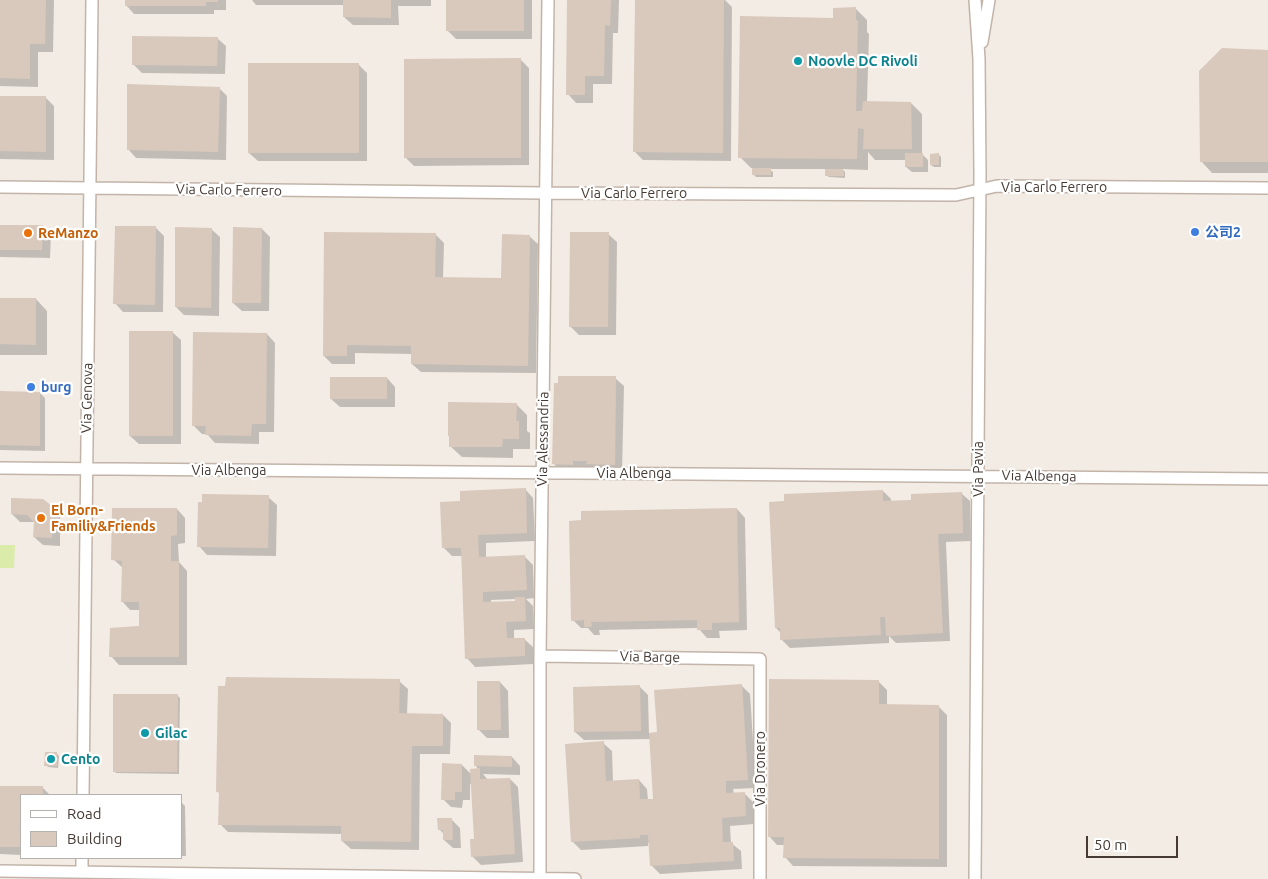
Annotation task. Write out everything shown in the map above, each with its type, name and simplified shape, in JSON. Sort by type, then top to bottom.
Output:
[{"type":"street","name":"Via Genova","points":[[83,794],[92,0]]},
{"type":"street","name":"Via Alessandria","points":[[540,879],[540,656],[548,0]]},
{"type":"street","name":"Via Pavia","points":[[975,0],[979,59],[980,190],[975,879]]},
{"type":"street","name":"Via Pavia","points":[[979,59],[990,0]]},
{"type":"street","name":"Via Carlo Ferrero","points":[[0,187],[956,195],[998,186],[1268,188]]},
{"type":"street","name":"Via Albenga","points":[[0,468],[1268,479]]},
{"type":"street","name":"Via Barge","points":[[540,656],[760,659]]},
{"type":"street","name":"Via Dronero","points":[[760,659],[760,879]]},
{"type":"street","points":[[82,859],[82,872]]},
{"type":"street","points":[[0,871],[575,879]]},
{"type":"green space","points":[[0,545],[15,545],[14,568],[0,568]]},
{"type":"building","points":[[0,0],[46,0],[45,44],[30,44],[30,79],[0,78]]},
{"type":"building","points":[[125,0],[218,0],[218,2],[206,2],[206,6],[125,6]]},
{"type":"building","points":[[343,0],[391,0],[391,18],[343,17]]},
{"type":"building","points":[[446,0],[524,0],[524,31],[446,31]]},
{"type":"building","points":[[567,0],[611,0],[610,26],[605,25],[604,76],[585,76],[585,95],[566,95]]},
{"type":"building","points":[[635,0],[724,0],[723,153],[633,152]]},
{"type":"building","name":"Noovle DC Rivoli","points":[[856,7],[856,20],[858,21],[856,111],[862,111],[863,101],[911,102],[912,149],[863,149],[864,129],[858,128],[857,159],[738,158],[740,16],[833,18],[833,8]]},
{"type":"building","points":[[132,36],[218,37],[217,66],[132,65]]},
{"type":"building","points":[[1222,48],[1268,50],[1268,162],[1200,162],[1199,71]]},
{"type":"building","points":[[521,58],[521,158],[404,158],[404,59]]},
{"type":"building","points":[[248,63],[359,63],[359,153],[248,153]]},
{"type":"building","points":[[127,84],[220,87],[218,152],[127,150]]},
{"type":"building","points":[[0,96],[46,96],[46,152],[0,151]]},
{"type":"building","points":[[905,153],[923,153],[923,167],[905,167]]},
{"type":"building","points":[[939,153],[939,165],[930,165],[930,154]]},
{"type":"building","points":[[752,168],[771,168],[771,175],[752,175]]},
{"type":"building","points":[[825,169],[843,169],[844,176],[825,176]]},
{"type":"building","points":[[0,225],[43,225],[42,250],[0,250]]},
{"type":"building","points":[[115,226],[156,226],[155,305],[113,304]]},
{"type":"building","points":[[175,227],[212,228],[211,308],[175,307]]},
{"type":"building","points":[[233,227],[262,228],[261,303],[232,303]]},
{"type":"building","points":[[324,232],[436,233],[435,277],[501,278],[502,234],[530,235],[528,366],[411,364],[411,346],[347,345],[347,356],[323,356]]},
{"type":"building","points":[[570,232],[609,232],[608,327],[569,327]]},
{"type":"building","points":[[0,298],[36,298],[36,345],[0,344]]},
{"type":"building","points":[[129,331],[173,331],[173,436],[129,436]]},
{"type":"building","points":[[193,332],[267,333],[266,424],[252,424],[251,436],[205,435],[206,426],[192,426]]},
{"type":"building","points":[[558,376],[616,376],[615,465],[586,464],[587,461],[573,461],[573,465],[552,464],[554,383],[558,383]]},
{"type":"building","points":[[330,377],[387,377],[387,399],[330,399]]},
{"type":"building","points":[[0,391],[40,392],[40,446],[0,445]]},
{"type":"building","points":[[448,402],[517,403],[516,421],[519,421],[519,439],[503,439],[502,447],[449,447]]},
{"type":"building","points":[[526,488],[527,533],[478,535],[479,557],[525,555],[527,590],[483,592],[483,602],[515,601],[515,597],[525,597],[526,621],[506,622],[507,638],[525,638],[525,656],[465,659],[461,548],[442,548],[440,502],[460,501],[460,491]]},
{"type":"building","points":[[883,490],[883,501],[911,500],[911,494],[962,492],[963,533],[938,534],[943,633],[886,636],[885,617],[880,617],[881,635],[780,640],[780,628],[775,628],[769,502],[784,501],[784,494]]},
{"type":"building","points":[[202,494],[269,495],[268,548],[197,547],[198,502],[202,502]]},
{"type":"building","name":"El Born- Familiy&Friends","points":[[11,498],[43,499],[52,506],[52,538],[33,537],[34,522],[27,515],[11,514]]},
{"type":"building","points":[[112,508],[177,508],[177,535],[171,536],[171,561],[179,561],[179,657],[109,657],[110,628],[139,626],[139,602],[121,602],[122,561],[111,560]]},
{"type":"building","points":[[737,508],[739,622],[712,623],[712,630],[697,630],[697,620],[591,622],[592,627],[584,627],[584,620],[571,621],[569,521],[581,520],[581,511]]},
{"type":"building","points":[[226,677],[400,679],[399,713],[443,714],[443,746],[412,746],[411,842],[341,841],[341,826],[218,825],[219,792],[216,792],[218,686],[225,686]]},
{"type":"building","points":[[769,679],[879,680],[879,704],[939,705],[939,859],[783,858],[784,837],[768,837]]},
{"type":"building","points":[[477,681],[500,681],[501,730],[477,730]]},
{"type":"building","points":[[742,684],[748,780],[726,781],[726,793],[745,792],[746,816],[722,818],[723,842],[733,842],[734,861],[650,866],[648,835],[640,835],[640,838],[571,842],[565,744],[604,741],[606,781],[639,779],[640,799],[653,799],[649,733],[657,732],[654,690]]},
{"type":"building","points":[[640,685],[641,731],[574,732],[573,687]]},
{"type":"building","name":"Gilac","points":[[113,694],[178,694],[177,772],[113,772]]},
{"type":"building","name":"Cento","points":[[45,752],[57,752],[57,766],[44,766]]},
{"type":"building","points":[[474,755],[512,756],[512,767],[474,766]]},
{"type":"building","points":[[442,763],[462,764],[462,792],[455,792],[455,800],[441,800]]},
{"type":"building","points":[[480,768],[480,779],[510,778],[515,854],[471,857],[470,839],[474,839],[470,769]]},
{"type":"building","points":[[0,786],[43,786],[43,794],[20,794],[20,847],[0,847]]},
{"type":"building","points":[[437,818],[452,818],[453,840],[443,840],[443,830],[438,830]]},
{"type":"place","name":"Noovle DC Rivoli","points":[[798,61]]},
{"type":"place","name":"公司2","points":[[1195,232]]},
{"type":"place","name":"ReManzo","points":[[28,233]]},
{"type":"place","name":"burg","points":[[31,387]]},
{"type":"place","name":"El Born- Familiy&Friends","points":[[41,518]]},
{"type":"place","name":"Gilac","points":[[145,733]]},
{"type":"place","name":"Cento","points":[[51,759]]}]
